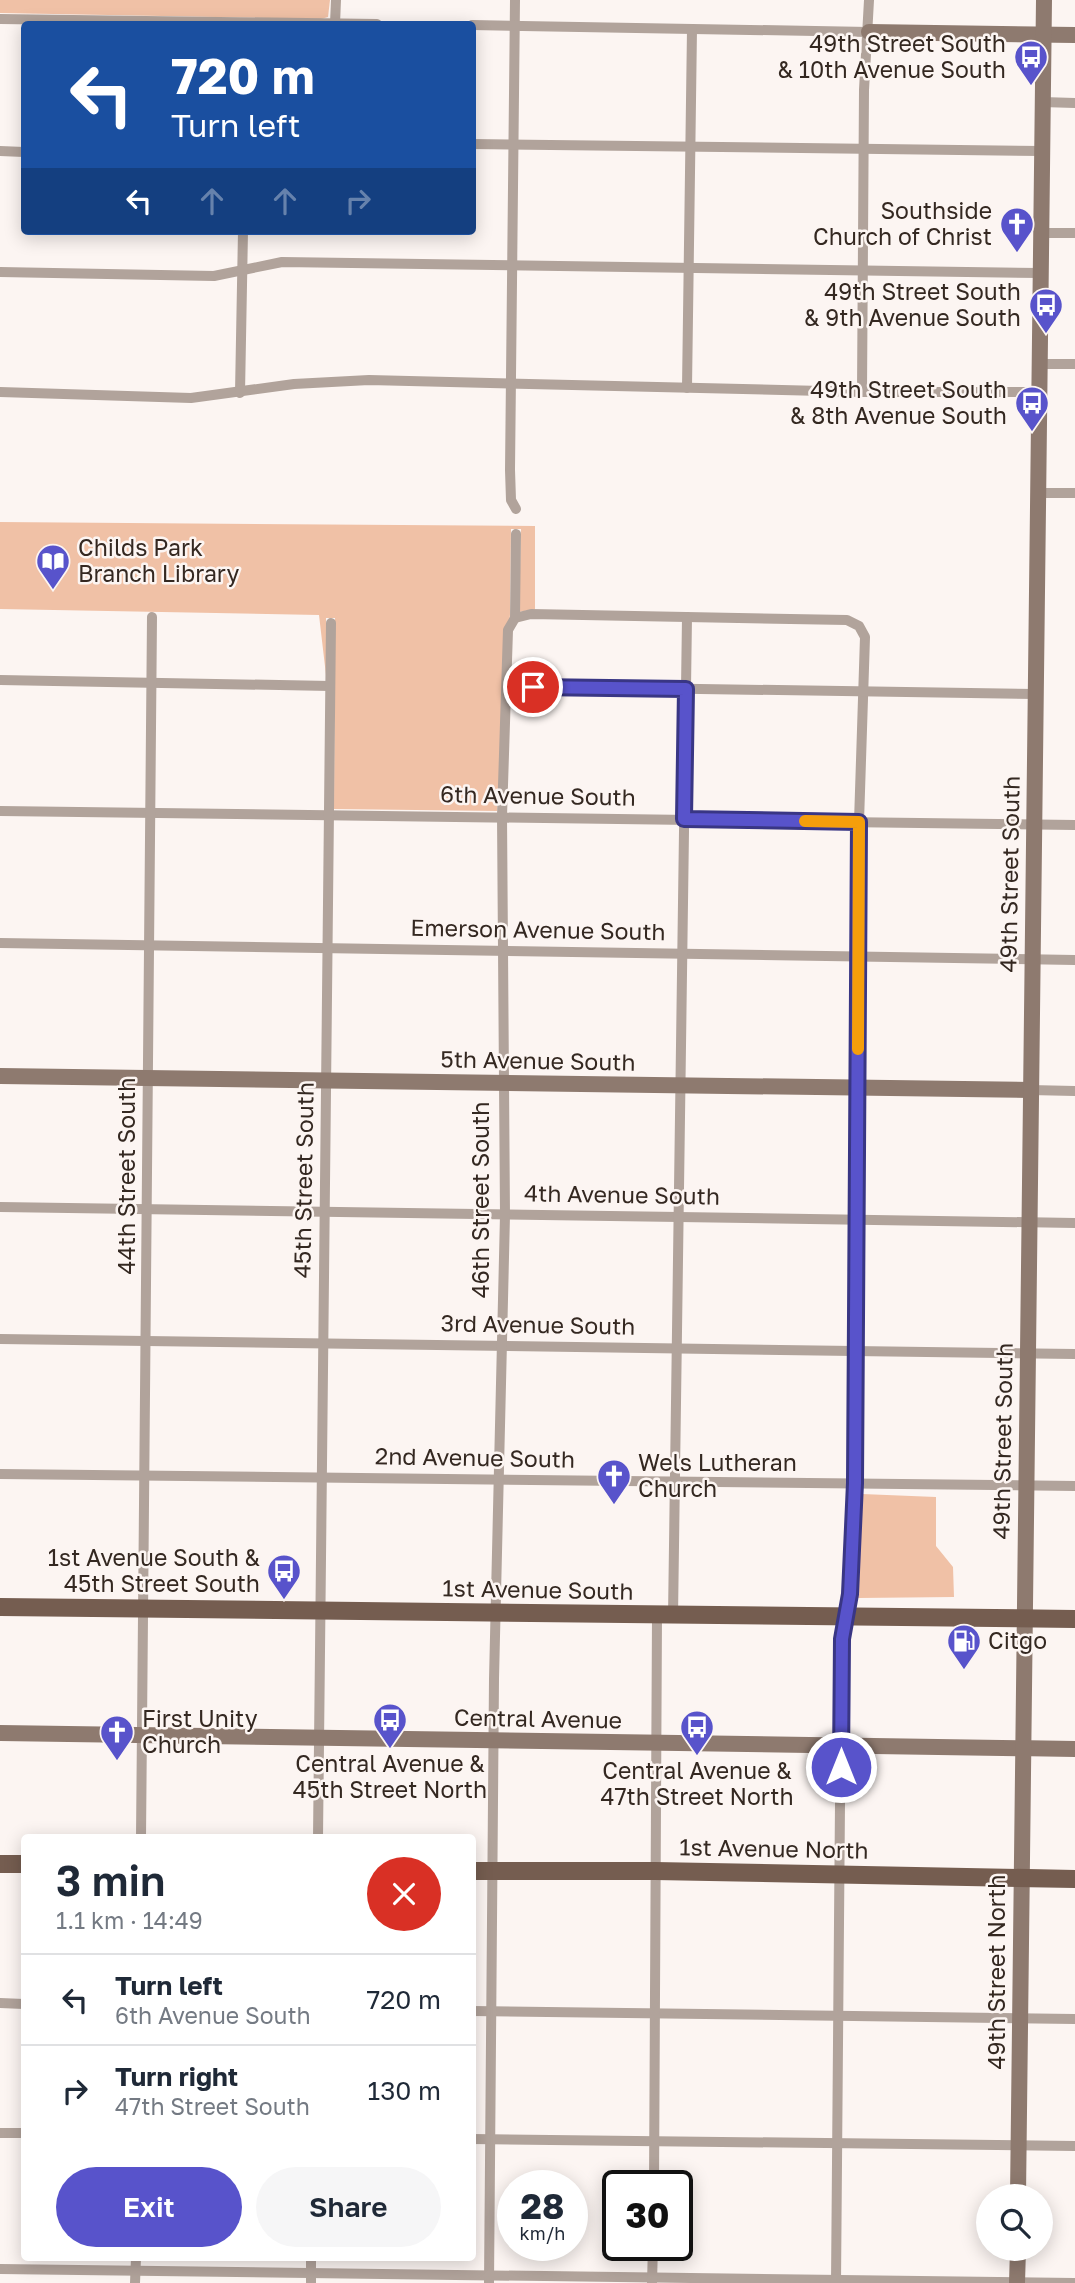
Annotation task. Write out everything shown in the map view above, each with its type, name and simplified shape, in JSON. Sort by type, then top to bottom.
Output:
[{"type":"main road","name":"49th Street South","points":[[1022,1748],[1044,0]]},
{"type":"main road","points":[[869,32],[1075,35]]},
{"type":"main road","name":"5th Avenue South","points":[[0,1076],[1030,1090]]},
{"type":"main road","name":"1st Avenue South","points":[[0,1607],[1075,1619]]},
{"type":"main road","name":"Central Avenue","points":[[0,1733],[1075,1749]]},
{"type":"main road","name":"49th Street North","points":[[1018,2184],[1022,1748]]},
{"type":"main road","points":[[0,1864],[21,1864]]},
{"type":"main road","name":"1st Avenue North","points":[[476,1871],[655,1871],[1075,1879]]},
{"type":"main road","points":[[1017,2283],[1018,2261]]},
{"type":"street","points":[[335,21],[336,0]]},
{"type":"street","points":[[514,0],[510,494],[516,509]]},
{"type":"street","points":[[862,391],[864,149],[869,0]]},
{"type":"street","points":[[0,19],[99,21]]},
{"type":"street","points":[[476,26],[869,32]]},
{"type":"street","points":[[687,388],[692,29]]},
{"type":"street","points":[[1042,102],[1075,103]]},
{"type":"street","points":[[476,144],[1042,151]]},
{"type":"street","points":[[0,151],[21,152]]},
{"type":"street","points":[[1041,233],[1075,233]]},
{"type":"street","points":[[240,393],[243,235]]},
{"type":"street","points":[[0,272],[214,276],[282,262],[1040,273]]},
{"type":"street","points":[[1039,364],[1075,364]]},
{"type":"street","points":[[0,392],[191,398],[294,384],[369,380],[687,388],[1039,392]]},
{"type":"street","points":[[1038,493],[1075,494]]},
{"type":"street","name":"46th Street South","points":[[489,2280],[494,1741],[505,1215],[502,816],[508,630],[515,618],[516,534]]},
{"type":"street","points":[[515,618],[531,614],[847,620],[859,626],[865,637],[859,822],[855,1483],[847,1617],[842,1639],[836,2281]]},
{"type":"street","name":"44th Street South","points":[[141,1834],[152,617]]},
{"type":"street","points":[[654,2170],[657,1744],[675,1482],[679,1348],[687,617]]},
{"type":"street","name":"45th Street South","points":[[318,1834],[331,623]]},
{"type":"street","points":[[0,680],[330,686]]},
{"type":"street","points":[[507,687],[1035,694]]},
{"type":"street","name":"6th Avenue South","points":[[0,811],[1075,825]]},
{"type":"street","name":"Emerson Avenue South","points":[[0,943],[1075,960]]},
{"type":"street","name":"5th Avenue South","points":[[1030,1090],[1075,1091]]},
{"type":"street","name":"4th Avenue South","points":[[0,1207],[1075,1223]]},
{"type":"street","name":"3rd Avenue South","points":[[0,1339],[1075,1354]]},
{"type":"street","name":"2nd Avenue South","points":[[0,1474],[1075,1486]]},
{"type":"street","points":[[0,2003],[21,2004]]},
{"type":"street","points":[[476,2011],[1075,2019]]},
{"type":"street","points":[[0,2133],[21,2133]]},
{"type":"street","points":[[476,2138],[1075,2146]]},
{"type":"street","points":[[652,2280],[653,2261]]},
{"type":"street","points":[[0,2269],[136,2277],[1074,2283]]},
{"type":"shaded area","points":[[0,0],[330,0],[328,17],[321,19],[0,13]]},
{"type":"shaded area","points":[[0,522],[535,526],[535,609],[519,612],[521,529],[511,529],[510,614],[497,811],[334,809],[335,618],[326,618],[326,675],[319,615],[0,609]]},
{"type":"shaded area","points":[[862,1494],[936,1497],[936,1546],[953,1567],[954,1597],[858,1598]]},
{"type":"slow traffic","points":[[805,821],[859,822],[858,1049]]},
{"type":"place","name":"49th Street South & 10th Avenue South","points":[[1031,87]]},
{"type":"place","name":"Southside Church of Christ","points":[[1017,254]]},
{"type":"place","name":"49th Street South & 9th Avenue South","points":[[1046,335]]},
{"type":"place","name":"49th Street South & 8th Avenue South","points":[[1032,433]]},
{"type":"place","name":"Childs Park Branch Library","points":[[53,591]]},
{"type":"place","name":"Wels Lutheran Church","points":[[614,1506]]},
{"type":"place","name":"1st Avenue South & 45th Street South","points":[[284,1601]]},
{"type":"place","name":"Citgo","points":[[964,1671]]},
{"type":"place","name":"Central Avenue & 45th Street North","points":[[390,1750]]},
{"type":"place","name":"Central Avenue & 47th Street North","points":[[697,1757]]},
{"type":"place","name":"First Unity Church","points":[[117,1762]]},
{"type":"route","points":[[533,687],[686,689],[684,819],[859,822],[855,1483],[850,1594],[842,1639],[841,1767]]}]
